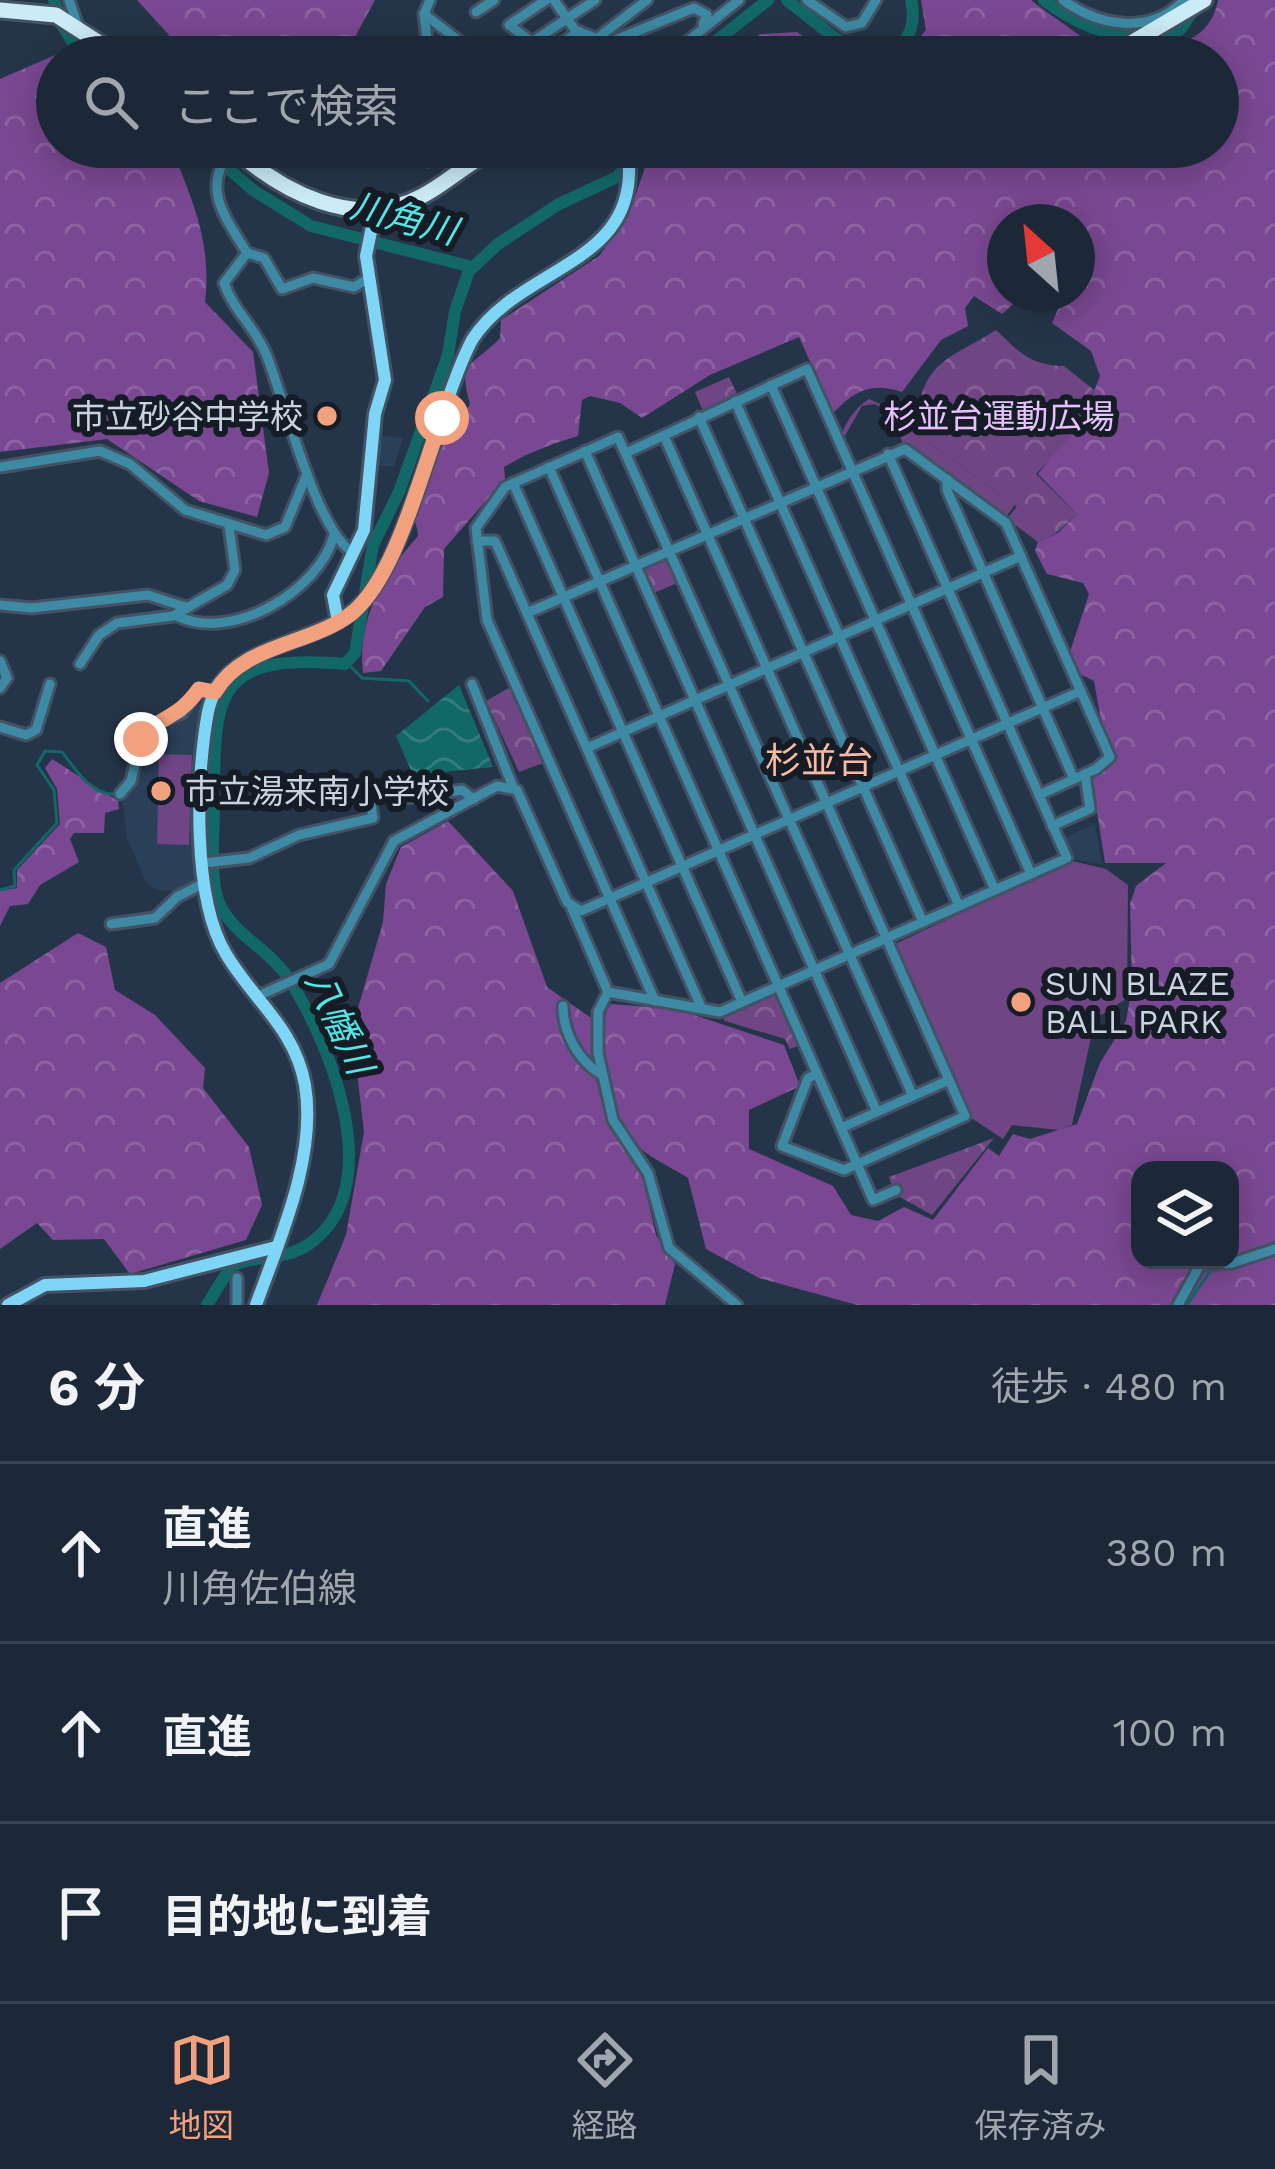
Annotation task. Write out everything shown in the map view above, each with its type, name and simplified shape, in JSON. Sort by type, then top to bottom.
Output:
[{"type":"highway","points":[[1143,36],[1184,5],[1204,0]]},
{"type":"highway","points":[[0,10],[65,19],[90,36]]},
{"type":"highway","points":[[259,168],[295,194],[376,207],[418,199],[462,168]]},
{"type":"main road","points":[[256,1305],[295,1185],[307,1106],[294,1048],[263,994],[219,942],[204,883],[202,773],[215,692],[245,661],[344,618],[374,587],[472,340],[500,309],[599,243],[621,211],[629,168]]},
{"type":"main road","points":[[344,618],[333,595],[354,554],[371,494],[375,414],[385,380],[369,278],[369,240],[376,207]]},
{"type":"main road","points":[[8,1305],[52,1284],[136,1282],[276,1247]]},
{"type":"street","points":[[65,19],[69,0]]},
{"type":"street","points":[[427,36],[424,14],[430,0]]},
{"type":"street","points":[[476,12],[494,0]]},
{"type":"street","points":[[524,36],[509,25],[550,0],[587,36]]},
{"type":"street","points":[[541,36],[595,0]]},
{"type":"street","points":[[598,36],[647,0]]},
{"type":"street","points":[[692,36],[739,0]]},
{"type":"street","points":[[807,0],[846,26],[862,23],[876,0]]},
{"type":"street","points":[[1063,0],[1094,20],[1141,25],[1184,5]]},
{"type":"street","points":[[636,36],[699,8],[707,14],[704,25]]},
{"type":"street","points":[[424,14],[453,36]]},
{"type":"street","points":[[572,36],[578,32]]},
{"type":"street","points":[[219,168],[215,197],[247,253],[264,257],[282,289],[314,278],[346,287],[369,278]]},
{"type":"street","points":[[247,253],[224,283],[231,303],[259,337],[307,474],[334,534],[354,554]]},
{"type":"street","points":[[628,452],[808,370],[1031,874]]},
{"type":"street","points":[[771,386],[994,890]]},
{"type":"street","points":[[735,401],[959,906]]},
{"type":"street","points":[[699,417],[923,922]]},
{"type":"street","points":[[664,436],[965,1116],[844,1170],[782,1146],[808,1078],[817,1074]]},
{"type":"street","points":[[655,1001],[490,629],[477,541],[477,524],[513,483],[618,437],[914,1096]]},
{"type":"street","points":[[0,467],[100,451],[130,464],[185,510],[253,534],[276,533],[290,518],[307,474]]},
{"type":"street","points":[[585,451],[877,1112]]},
{"type":"street","points":[[526,613],[887,454],[909,451],[1005,522],[1110,757],[1080,777],[1039,794]]},
{"type":"street","points":[[608,992],[721,1012],[1067,858],[887,454]]},
{"type":"street","points":[[549,467],[873,1200],[896,1190]]},
{"type":"street","points":[[947,479],[947,490],[1043,708],[1080,777],[1090,809],[1052,826]]},
{"type":"street","points":[[513,483],[742,1003]]},
{"type":"street","points":[[175,615],[231,581],[235,564],[229,526]]},
{"type":"street","points":[[80,664],[99,635],[117,623],[175,615],[197,623],[266,611],[310,577],[334,534]]},
{"type":"street","points":[[477,541],[495,541],[702,1009]]},
{"type":"street","points":[[586,748],[1021,556]]},
{"type":"street","points":[[0,604],[28,608],[148,596],[185,607]]},
{"type":"street","points":[[313,629],[315,615]]},
{"type":"street","points":[[0,661],[7,678],[0,688]]},
{"type":"street","points":[[0,727],[26,735],[36,730],[50,684]]},
{"type":"street","points":[[472,684],[513,787],[608,992],[597,1018],[601,1074],[617,1130],[654,1186],[665,1241],[679,1260],[737,1305]]},
{"type":"street","points":[[119,794],[131,782],[134,751],[151,727],[179,716],[199,689],[215,692]]},
{"type":"street","points":[[571,906],[581,910],[610,899],[1081,691]]},
{"type":"street","points":[[263,994],[303,978],[332,959],[389,846],[496,786],[513,787]]},
{"type":"street","points":[[206,863],[225,863],[299,835],[373,818],[370,796],[375,787],[400,799],[462,790],[474,799]]},
{"type":"street","points":[[111,924],[155,918],[175,898],[204,883]]},
{"type":"street","points":[[563,1006],[574,1044],[601,1074]]},
{"type":"street","points":[[841,1128],[949,1080]]},
{"type":"street","points":[[1180,1301],[1200,1265],[1232,1263],[1275,1249]]},
{"type":"street","points":[[237,1278],[237,1305]]},
{"type":"shaded area","points":[[376,435],[403,438],[394,466],[376,466]]},
{"type":"shaded area","name":"市立湯来南小学校","points":[[199,694],[203,696],[199,880],[180,891],[157,890],[146,882],[127,838],[122,796],[136,752],[152,729],[176,719]]},
{"type":"shaded area","points":[[1095,824],[1102,864],[1070,859],[1061,839]]},
{"type":"green space","points":[[137,0],[375,0],[355,36],[170,36]]},
{"type":"green space","points":[[921,0],[1031,0],[1079,36],[921,36],[926,30]]},
{"type":"green space","points":[[1218,0],[1275,0],[1275,1305],[857,1305],[759,1278],[706,1249],[688,1178],[644,1152],[625,1130],[606,1073],[603,1032],[611,1004],[676,1009],[784,1045],[800,1086],[749,1110],[749,1149],[833,1186],[851,1215],[878,1221],[904,1207],[933,1220],[988,1148],[999,1156],[1013,1134],[1030,1139],[1077,1124],[1100,1063],[1126,1021],[1132,988],[1130,904],[1136,886],[1166,863],[1105,863],[1092,780],[1117,758],[1101,720],[1094,681],[1078,673],[1070,652],[1089,594],[1083,583],[1047,574],[1035,551],[1038,542],[1058,533],[1077,514],[1038,474],[1085,414],[1100,376],[1091,351],[1052,323],[1057,312],[1095,312],[1095,204],[987,204],[987,304],[974,296],[965,308],[968,326],[941,340],[902,392],[864,390],[833,413],[799,337],[710,375],[642,418],[620,403],[590,396],[582,400],[578,436],[504,467],[505,479],[444,549],[443,597],[425,607],[381,671],[363,673],[364,634],[375,599],[418,536],[412,512],[416,493],[470,404],[465,379],[470,365],[500,338],[501,320],[599,256],[628,217],[645,168],[1239,168],[1239,36],[1195,36]]},
{"type":"green space","points":[[797,32],[803,36],[757,36]]},
{"type":"green space","points":[[36,63],[36,168],[179,168],[203,242],[205,302],[253,352],[269,473],[257,517],[199,501],[107,439],[0,452],[0,79]]},
{"type":"green space","name":"杉並台運動広場","points":[[996,330],[1026,356],[1064,366],[1094,390],[1069,439],[1036,474],[1077,514],[1055,534],[913,431],[898,412],[918,416],[934,371]]},
{"type":"green space","points":[[729,377],[738,396],[703,411],[695,392]]},
{"type":"green space","points":[[869,399],[898,412],[913,431],[1015,505],[1005,518],[903,444],[892,416],[875,404],[862,406],[842,441],[850,417]]},
{"type":"green space","points":[[1017,506],[1055,534],[1038,542],[1007,519]]},
{"type":"green space","points":[[667,555],[682,581],[651,594],[643,566]]},
{"type":"green space","points":[[512,686],[546,762],[519,772],[486,701]]},
{"type":"green space","points":[[159,754],[192,755],[189,845],[157,844]]},
{"type":"green space","points":[[52,759],[118,801],[119,809],[105,813],[104,833],[74,833],[70,839],[79,862],[40,885],[28,904],[10,906],[0,926],[0,891],[17,888],[17,870],[60,824],[57,789],[45,768]]},
{"type":"green space","points":[[448,821],[513,891],[547,987],[591,1018],[593,1068],[607,1122],[642,1175],[656,1235],[675,1264],[665,1305],[317,1305],[346,1235],[364,1132],[352,1029],[383,922],[386,884],[401,847]]},
{"type":"green space","name":"SUN BLAZE BALL PARK","points":[[1072,861],[1106,869],[1128,885],[1127,998],[1095,1019],[1072,1125],[1059,1130],[1012,1125],[1003,1139],[970,1117],[893,945]]},
{"type":"green space","points":[[78,933],[106,947],[115,990],[155,1015],[205,1068],[203,1088],[249,1147],[262,1205],[246,1240],[130,1274],[104,1239],[53,1240],[37,1223],[0,1249],[0,983]]},
{"type":"green space","points":[[774,993],[801,1045],[790,1049],[785,1039],[725,1021],[721,1015]]},
{"type":"green space","points":[[994,1138],[932,1215],[898,1196],[897,1184],[892,1185],[889,1177]]},
{"type":"water","points":[[459,685],[493,767],[413,775],[396,736]]},
{"type":"waterway","name":"川角川","points":[[54,0],[69,36]]},
{"type":"waterway","name":"八幡川","points":[[723,36],[768,0]]},
{"type":"waterway","name":"八幡川","points":[[787,0],[832,36]]},
{"type":"waterway","name":"八幡川","points":[[907,36],[911,0]]},
{"type":"waterway","name":"八幡川","points":[[1044,0],[1075,20],[1127,36]]},
{"type":"waterway","name":"八幡川","points":[[1153,36],[1180,30],[1197,5]]},
{"type":"waterway","name":"川角川","points":[[227,168],[311,226],[472,267]]},
{"type":"waterway","name":"八幡川","points":[[207,1305],[231,1266],[300,1249],[333,1219],[346,1187],[349,1150],[333,1072],[302,1002],[279,966],[236,927],[218,899],[213,847],[220,710],[245,675],[301,662],[345,664],[355,653],[373,545],[399,492],[448,355],[455,311],[469,271],[498,244],[625,168]]},
{"type":"waterway","points":[[346,662],[362,678],[409,681],[428,701]]},
{"type":"waterway","points":[[129,772],[131,748],[146,727]]},
{"type":"waterway","points":[[0,890],[15,886],[14,870],[57,823],[54,790],[37,765],[45,751],[62,752],[92,786],[115,794]]},
{"type":"waterway","points":[[1260,1249],[1275,1242]]},
{"type":"waterway","points":[[1187,1305],[1211,1270]]},
{"type":"place","name":"市立砂谷中学校","points":[[327,416]]},
{"type":"place","name":"市立湯来南小学校","points":[[161,791]]},
{"type":"place","name":"SUN BLAZE BALL PARK","points":[[1021,1002]]},
{"type":"district","name":"杉並台","points":[[819,761]]},
{"type":"route","points":[[141,739],[156,723],[182,713],[199,689],[215,692],[238,665],[333,625],[364,601],[385,567],[442,418]]}]
